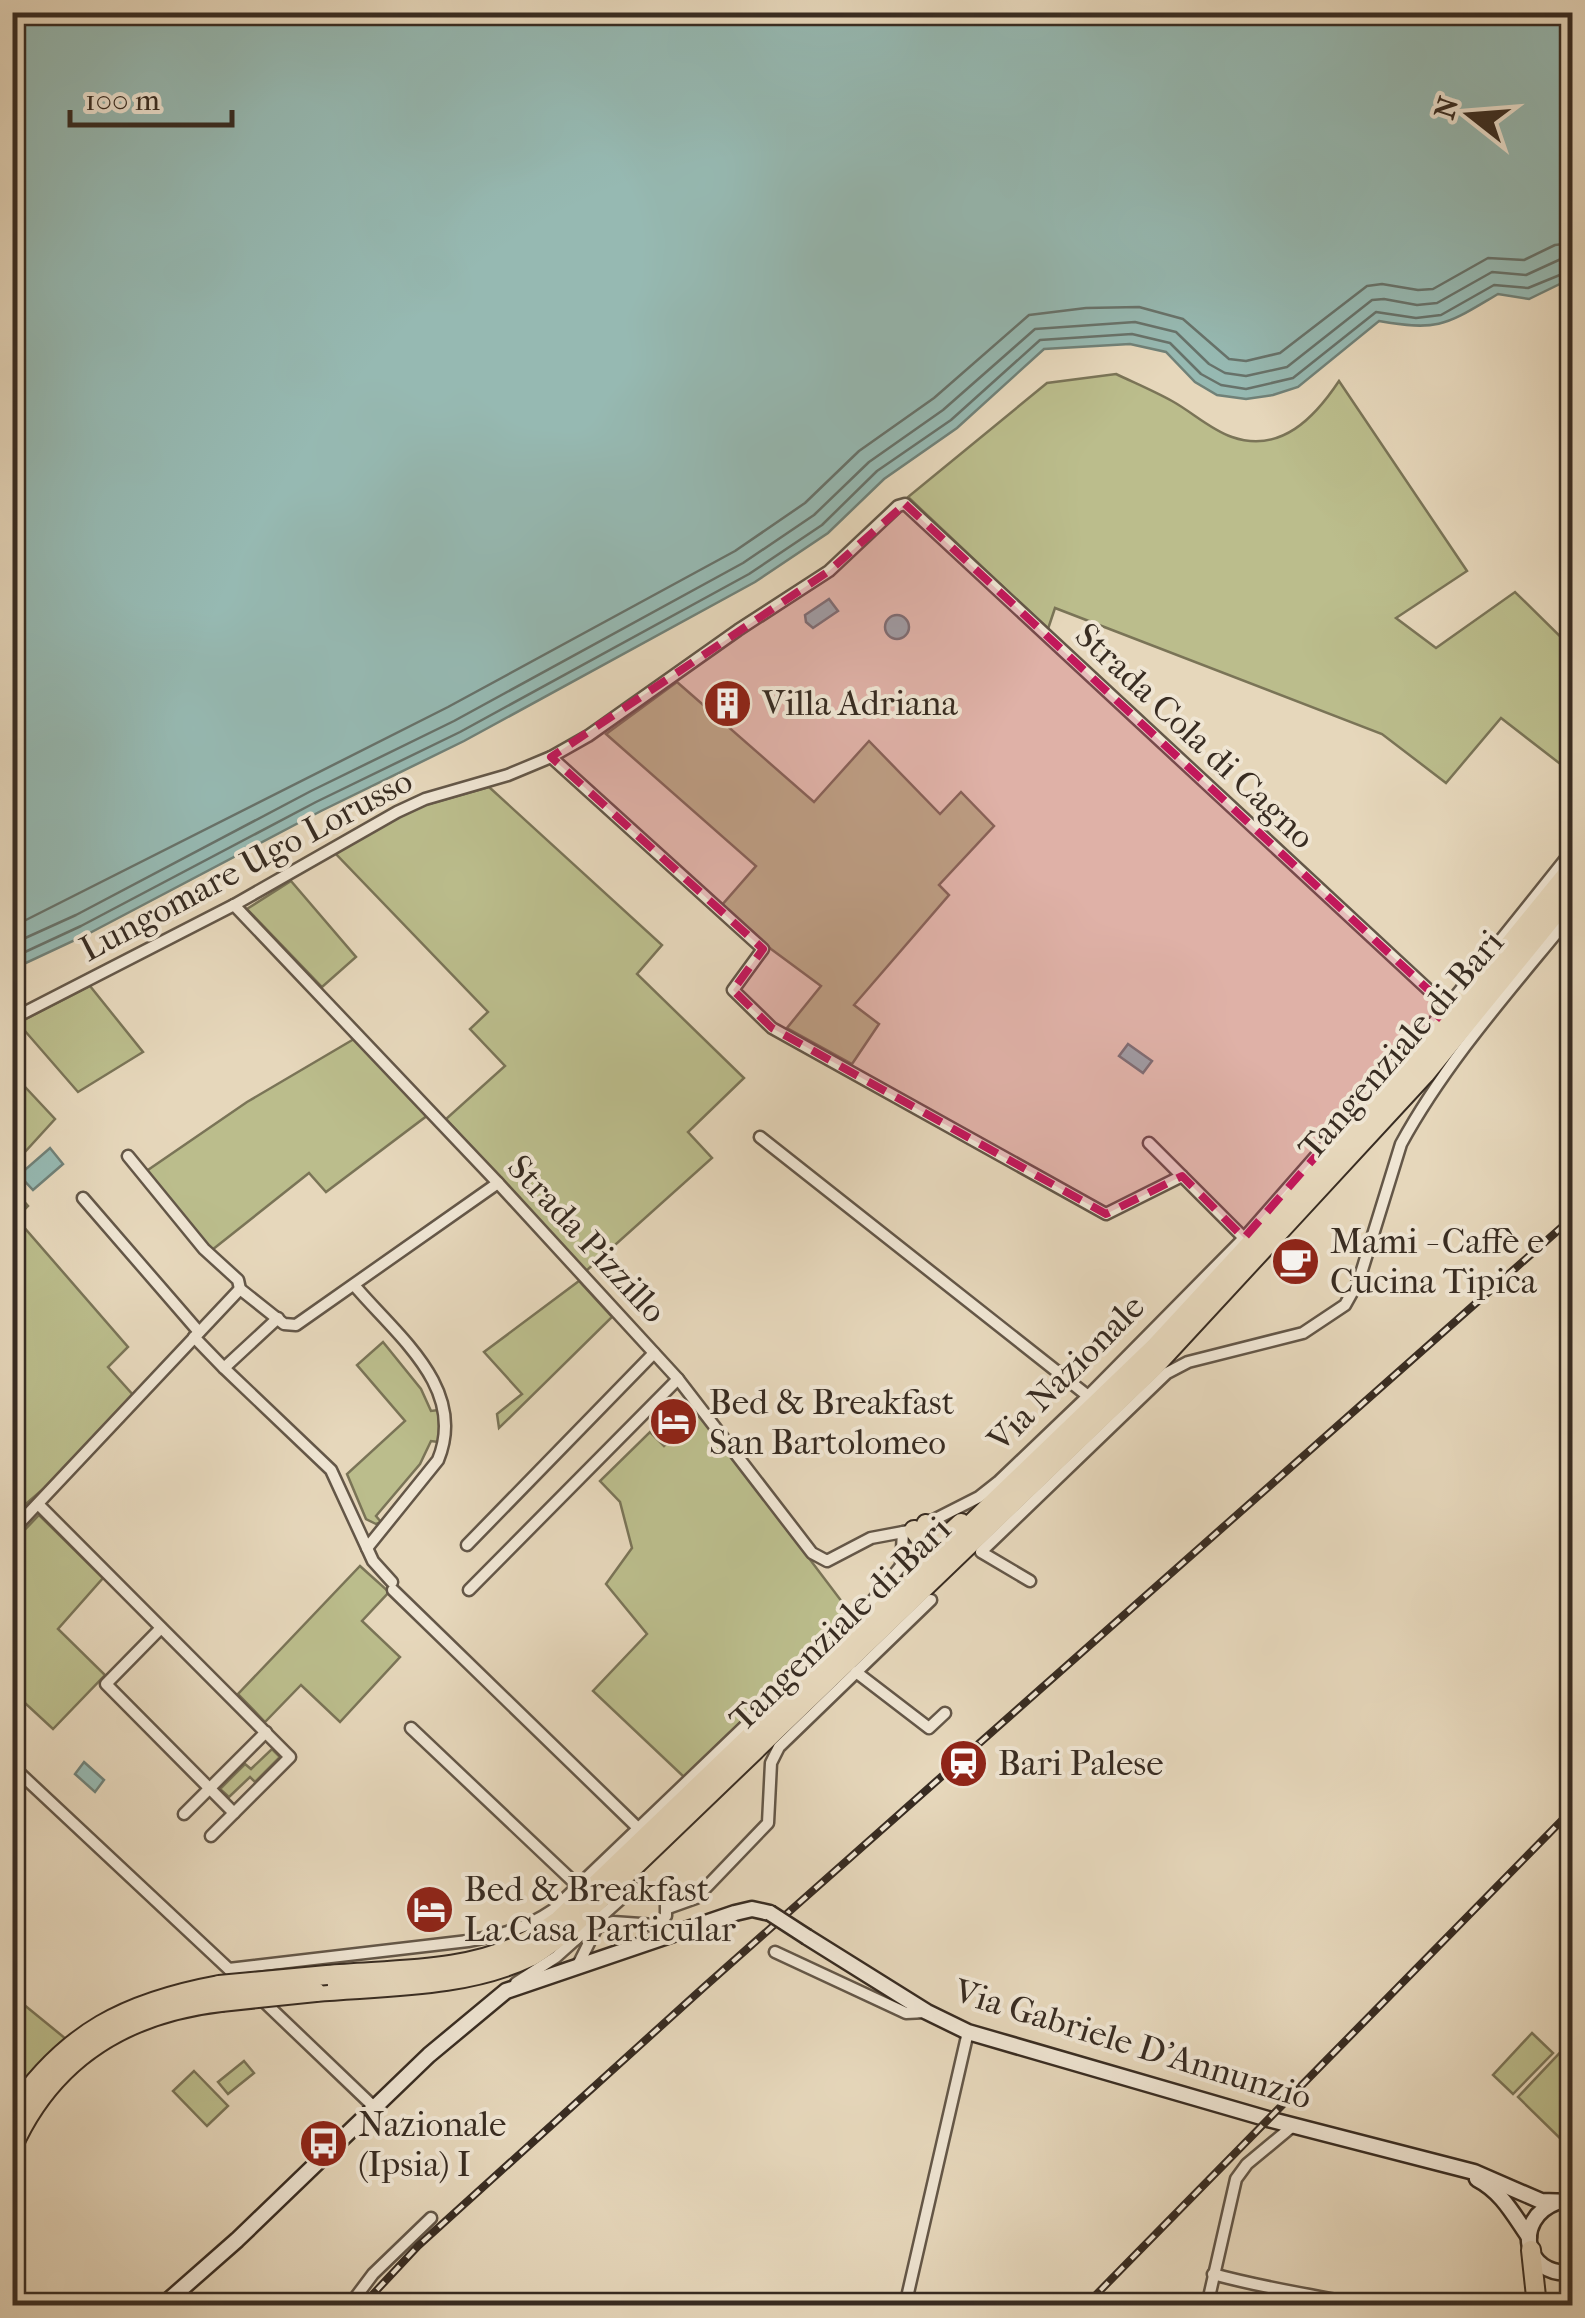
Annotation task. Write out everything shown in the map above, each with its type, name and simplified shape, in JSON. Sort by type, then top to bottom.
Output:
[{"type":"highway","name":"Tangenziale di Bari","points":[[12,2112],[55,2058],[94,2028],[162,1996],[223,1985],[442,1966],[526,1942],[560,1920],[1154,1348],[1309,1183],[1434,1041],[1572,868]]},
{"type":"highway","name":"Tangenziale di Bari","points":[[12,2148],[34,2107],[90,2048],[223,1985],[316,1992],[443,1981],[531,1956],[568,1930],[1226,1294],[1437,1061],[1572,893]]},
{"type":"highway","points":[[914,1529],[948,1535],[965,1519],[984,1513]]},
{"type":"highway","points":[[862,1628],[926,1553],[926,1546],[914,1529]]},
{"type":"highway","points":[[1530,2243],[1537,2306]]},
{"type":"highway","points":[[1566,2306],[1572,2291]]},
{"type":"street","name":"Lungomare Ugo Lorusso","points":[[12,1019],[234,905],[397,812],[424,799],[508,775],[551,757],[602,727],[829,571],[898,506],[905,504]]},
{"type":"street","name":"Strada Cola di Cagno","points":[[905,504],[1447,1008]]},
{"type":"street","points":[[551,757],[763,950],[733,990],[772,1028],[1106,1214],[1182,1176]]},
{"type":"street","name":"Via Nazionale","points":[[914,1529],[988,1490],[1088,1396],[1244,1238],[1447,1008],[1572,851]]},
{"type":"street","name":"Strada Pizzillo","points":[[234,905],[678,1379],[812,1554],[827,1561],[871,1538],[914,1529]]},
{"type":"street","points":[[1030,1582],[981,1552],[1167,1373],[1188,1362],[1304,1333],[1345,1306],[1359,1280],[1401,1144],[1412,1123],[1454,1060],[1572,914]]},
{"type":"street","points":[[760,1136],[1088,1396]]},
{"type":"street","points":[[1149,1143],[1244,1238]]},
{"type":"street","points":[[128,1156],[204,1249],[238,1280],[240,1289],[284,1324],[296,1326],[498,1183]]},
{"type":"street","points":[[83,1198],[224,1368],[332,1470],[366,1548],[392,1586],[638,1828]]},
{"type":"street","points":[[354,1285],[436,1383],[446,1413],[444,1445],[438,1460],[366,1548]]},
{"type":"street","points":[[12,1531],[240,1289]]},
{"type":"street","points":[[224,1368],[278,1318]]},
{"type":"street","points":[[468,1545],[654,1354]]},
{"type":"street","points":[[470,1590],[678,1379]]},
{"type":"street","points":[[38,1504],[290,1756],[212,1836]]},
{"type":"street","points":[[223,1985],[504,1935],[529,1926],[578,1886],[860,1616],[900,1566],[914,1529]]},
{"type":"street","points":[[668,1908],[696,1898],[758,1837],[768,1824],[771,1763],[779,1747],[931,1600]]},
{"type":"street","points":[[161,1628],[106,1684],[234,1813]]},
{"type":"street","points":[[856,1672],[928,1728],[945,1713]]},
{"type":"street","points":[[411,1728],[578,1886]]},
{"type":"street","points":[[184,1814],[266,1732]]},
{"type":"street","points":[[12,1766],[223,1985],[374,2106]]},
{"type":"street","points":[[162,2306],[466,2022],[556,1956],[632,1889],[642,1887],[666,1900],[668,1908],[662,1922],[655,1925],[603,1923],[597,1927],[580,1961]]},
{"type":"street","name":"Via Gabriele D'Annunzio","points":[[623,1953],[735,1914],[752,1910],[770,1913],[927,2012],[968,2032],[1458,2169]]},
{"type":"street","points":[[592,1938],[602,1953]]},
{"type":"street","points":[[775,1952],[906,2013],[927,2012]]},
{"type":"street","points":[[506,1991],[602,1953],[623,1953]]},
{"type":"street","points":[[556,1956],[580,1961],[623,1953]]},
{"type":"street","points":[[556,1956],[554,1965],[559,1972]]},
{"type":"street","points":[[905,2306],[968,2032]]},
{"type":"street","points":[[1207,2306],[1236,2179],[1247,2164],[1294,2124]]},
{"type":"street","points":[[1458,2169],[1496,2179],[1542,2201],[1565,2202]]},
{"type":"street","points":[[1458,2169],[1491,2186],[1508,2203],[1541,2265],[1554,2272],[1572,2272]]},
{"type":"street","points":[[1530,2243],[1537,2214],[1565,2202]]},
{"type":"street","points":[[349,2306],[372,2274],[431,2218]]},
{"type":"street","points":[[1213,2274],[1342,2301]]},
{"type":"highlighted area","points":[[905,504],[1447,1007],[1244,1238],[1182,1176],[1106,1214],[772,1028],[733,990],[763,949],[551,757],[829,571]]},
{"type":"green space","points":[[1116,374],[1172,401],[1224,434],[1250,441],[1281,436],[1295,429],[1339,381],[1467,571],[1396,618],[1436,648],[1515,592],[1572,648],[1572,773],[1501,718],[1446,783],[1382,734],[1055,608],[1048,629],[908,497],[1047,383]]},
{"type":"green space","points":[[677,682],[814,802],[869,741],[940,814],[961,792],[994,826],[939,885],[949,895],[854,1005],[879,1024],[852,1064],[787,1028],[821,986],[771,949],[722,905],[756,866],[606,734]]},
{"type":"green space","points":[[489,787],[662,945],[637,974],[744,1078],[688,1132],[712,1158],[586,1271],[446,1119],[505,1066],[470,1029],[488,1012],[335,853],[411,809]]},
{"type":"green space","points":[[291,881],[356,957],[322,987],[247,909]]},
{"type":"green space","points":[[90,986],[143,1052],[78,1092],[18,1023]]},
{"type":"green space","points":[[354,1039],[428,1115],[326,1192],[309,1173],[212,1250],[145,1172],[247,1102]]},
{"type":"green space","points":[[12,1073],[55,1119],[13,1165],[12,1165]]},
{"type":"green space","points":[[12,1188],[28,1206],[16,1218],[128,1347],[108,1367],[134,1396],[56,1478],[13,1515]]},
{"type":"green space","points":[[579,1281],[612,1317],[499,1428],[497,1414],[522,1394],[484,1352]]},
{"type":"green space","points":[[383,1342],[421,1389],[431,1411],[439,1410],[439,1442],[431,1441],[420,1464],[376,1516],[381,1522],[376,1524],[366,1519],[347,1474],[405,1421],[357,1365]]},
{"type":"green space","points":[[699,1413],[852,1615],[684,1777],[593,1691],[647,1634],[606,1584],[632,1548],[620,1502],[600,1481],[650,1432],[664,1446]]},
{"type":"green space","points":[[39,1515],[103,1578],[58,1629],[105,1675],[53,1729],[13,1692],[13,1542]]},
{"type":"green space","points":[[360,1566],[389,1592],[362,1621],[400,1657],[340,1722],[301,1685],[265,1722],[238,1694]]},
{"type":"green space","points":[[272,1749],[280,1757],[255,1782],[250,1777],[229,1797],[220,1789],[245,1764],[251,1769]]},
{"type":"green space","points":[[12,1995],[66,2039],[13,2096]]},
{"type":"green space","points":[[1532,2033],[1553,2053],[1513,2094],[1493,2075]]},
{"type":"green space","points":[[1572,2040],[1572,2150],[1518,2097]]},
{"type":"green space","points":[[244,2061],[254,2073],[228,2094],[218,2082]]},
{"type":"green space","points":[[194,2071],[228,2106],[207,2126],[173,2091]]},
{"type":"water","points":[[12,13],[1572,13],[1572,278],[1529,299],[1498,294],[1442,323],[1416,326],[1379,321],[1298,387],[1246,399],[1217,395],[1195,382],[1166,352],[1130,344],[1044,349],[957,428],[884,479],[828,533],[755,582],[464,741],[13,969]]},
{"type":"water","points":[[829,599],[838,611],[813,628],[805,615]]},
{"type":"water","points":[[897,615],[909,627],[897,639],[885,627]]},
{"type":"water","points":[[1128,1044],[1152,1061],[1143,1073],[1119,1056]]},
{"type":"water","points":[[50,1148],[63,1164],[33,1190],[19,1175]]},
{"type":"water","points":[[84,1762],[104,1780],[95,1792],[75,1774]]},
{"type":"railway","points":[[362,2306],[418,2246],[703,1988],[1572,1218]]},
{"type":"railway","points":[[1085,2306],[1572,1810]]},
{"type":"place","name":"Villa Adriana","points":[[727,703]]},
{"type":"place","name":"Mami - Caffè e Cucina Tipica","points":[[1295,1261]]},
{"type":"place","name":"Bed & Breakfast San Bartolomeo","points":[[674,1422]]},
{"type":"place","name":"Bari Palese","points":[[963,1763]]},
{"type":"place","name":"Bed & Breakfast La Casa Particular","points":[[429,1909]]},
{"type":"place","name":"Nazionale (Ipsia) I","points":[[323,2144]]}]
